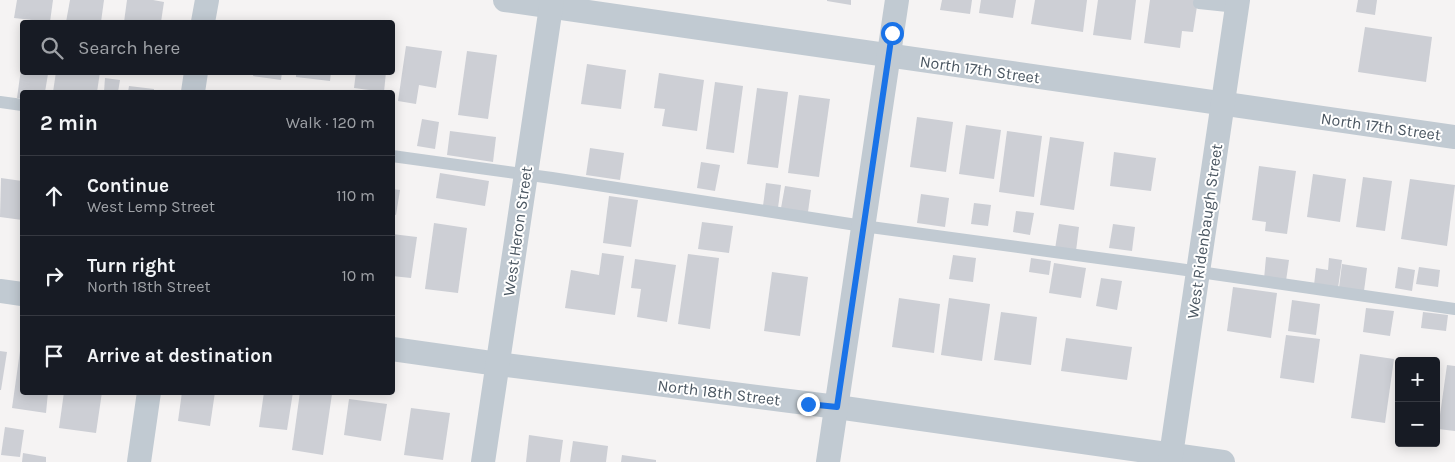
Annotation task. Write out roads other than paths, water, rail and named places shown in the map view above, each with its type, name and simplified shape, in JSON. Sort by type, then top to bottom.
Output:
[{"type":"street","points":[[203,20],[207,0]]},
{"type":"street","name":"North 17th Street","points":[[505,0],[551,3],[889,56],[1455,137]]},
{"type":"street","points":[[828,462],[897,0]]},
{"type":"street","name":"West Heron Street","points":[[483,462],[551,3]]},
{"type":"street","name":"West Ridenbaugh Street","points":[[1171,458],[1238,4]]},
{"type":"street","points":[[193,90],[196,75]]},
{"type":"street","points":[[0,291],[20,294]]},
{"type":"street","name":"North 18th Street","points":[[395,348],[498,364],[837,407],[1171,458],[1223,462]]},
{"type":"street","points":[[139,462],[149,395]]},
{"type":"lane","points":[[1199,3],[1238,4]]},
{"type":"lane","points":[[0,102],[20,105]]},
{"type":"lane","points":[[395,156],[526,174],[863,226],[1455,309]]}]
